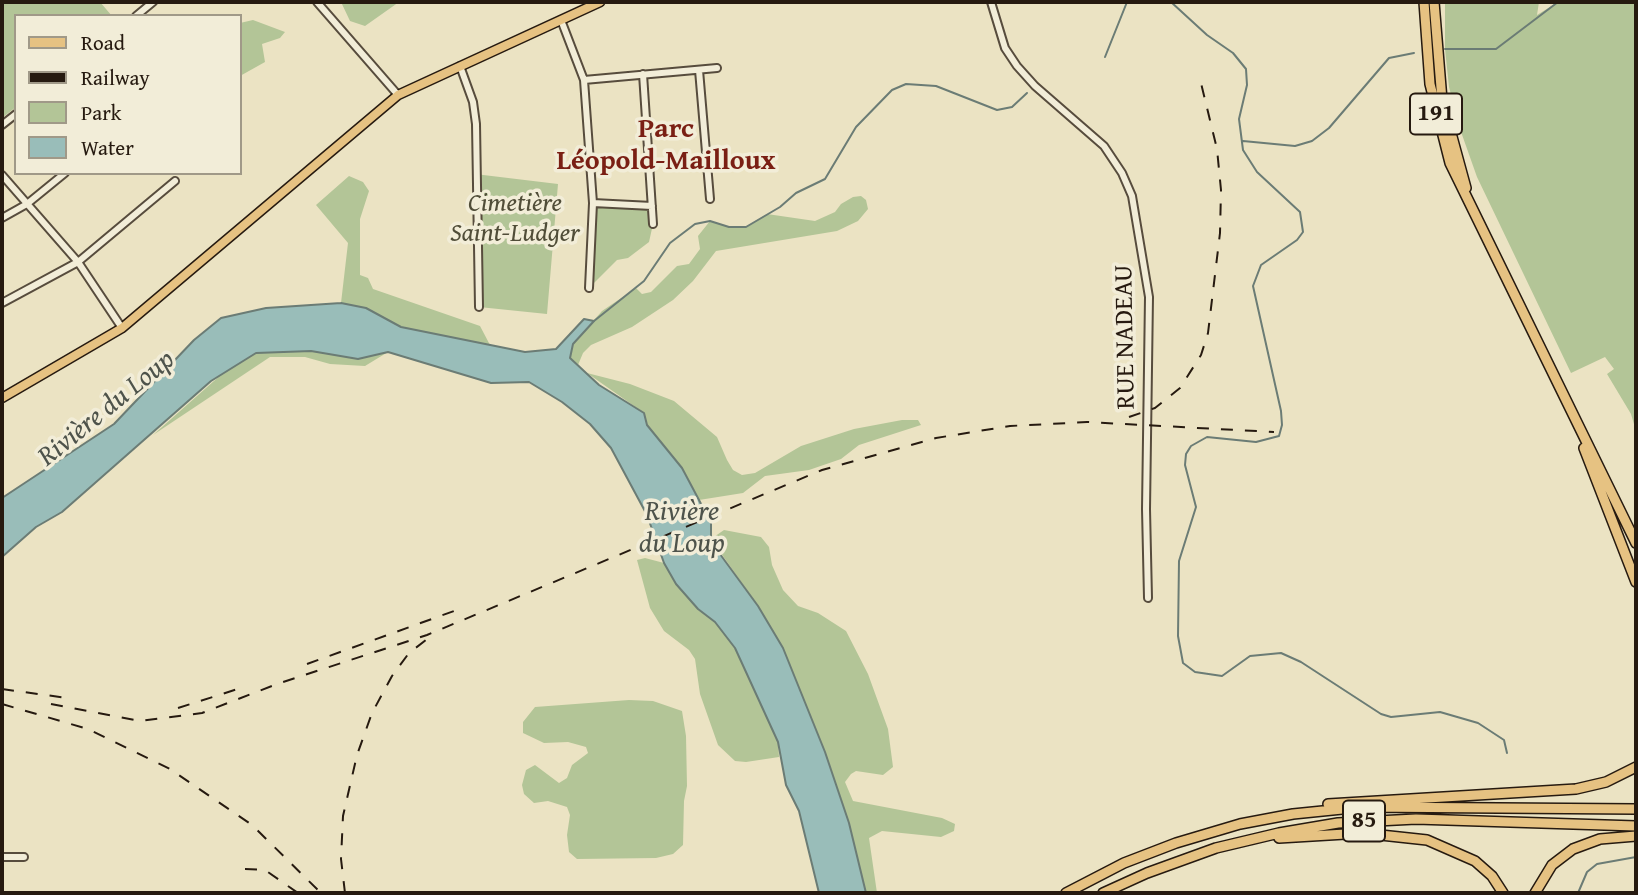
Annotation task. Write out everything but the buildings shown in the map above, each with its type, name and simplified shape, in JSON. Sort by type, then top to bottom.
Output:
[{"type":"highway","name":"191","points":[[1424,2],[1429,72],[1439,130],[1455,176],[1635,541]]},
{"type":"highway","name":"191","points":[[1434,2],[1442,100],[1454,149],[1478,219]]},
{"type":"highway","points":[[1570,406],[1636,582]]},
{"type":"highway","points":[[1167,846],[1226,824],[1278,811],[1369,800],[1576,789],[1606,782],[1636,767]]},
{"type":"highway","points":[[1531,808],[1636,803]]},
{"type":"highway","name":"85","points":[[1066,893],[1100,874],[1167,846],[1248,822],[1321,810],[1383,807],[1636,809]]},
{"type":"highway","name":"85","points":[[1106,893],[1147,873],[1216,848],[1338,823],[1416,819],[1636,826]]},
{"type":"highway","points":[[1106,893],[1180,865],[1239,847],[1284,838],[1347,832],[1397,835],[1445,846],[1481,866],[1503,893]]},
{"type":"highway","points":[[1535,893],[1552,865],[1573,849],[1600,839],[1636,836]]},
{"type":"main road","points":[[2,398],[122,328],[398,96],[600,2]]},
{"type":"street","points":[[138,14],[153,2]]},
{"type":"street","points":[[317,2],[398,96]]},
{"type":"street","name":"RUE NADEAU","points":[[991,2],[1005,48],[1017,66],[1035,86],[1104,146],[1122,173],[1132,196],[1149,297],[1146,497],[1148,598]]},
{"type":"street","points":[[561,20],[584,80],[593,204],[589,288]]},
{"type":"street","points":[[460,66],[473,102],[476,124],[479,307]]},
{"type":"street","points":[[584,80],[718,68]]},
{"type":"street","points":[[699,70],[710,199]]},
{"type":"street","points":[[643,74],[653,224]]},
{"type":"street","points":[[2,175],[78,262],[122,328]]},
{"type":"street","points":[[2,218],[27,204],[63,175]]},
{"type":"street","points":[[2,303],[78,262],[175,181]]},
{"type":"street","points":[[593,204],[652,206]]},
{"type":"street","points":[[2,857],[24,857]]},
{"type":"green space","points":[[2,2],[100,2],[110,14],[14,14],[14,109],[2,118]]},
{"type":"green space","points":[[341,2],[399,2],[365,26],[350,21]]},
{"type":"green space","points":[[1445,2],[1539,2],[1537,15],[1558,2],[1636,2],[1636,431],[1631,414],[1607,374],[1614,369],[1605,357],[1571,373],[1477,177],[1449,87],[1445,49]]},
{"type":"green space","points":[[253,20],[285,32],[280,38],[262,44],[265,62],[242,75],[242,23]]},
{"type":"green space","name":"Cimetière Saint-Ludger","points":[[475,174],[558,184],[547,314],[479,307]]},
{"type":"green space","points":[[349,176],[363,182],[369,191],[360,219],[360,275],[368,278],[373,289],[480,326],[490,345],[401,327],[366,308],[341,303],[348,243],[316,205]]},
{"type":"green space","points":[[861,196],[866,200],[868,209],[858,221],[837,231],[716,251],[693,281],[673,300],[632,327],[591,345],[583,353],[578,365],[570,358],[573,344],[602,311],[636,288],[642,294],[651,292],[677,266],[689,264],[700,249],[698,236],[710,221],[729,227],[745,227],[767,214],[815,221],[835,212],[841,204],[853,197]]},
{"type":"green space","points":[[593,203],[652,206],[653,224],[649,242],[628,258],[617,260],[589,288]]},
{"type":"green space","points":[[311,351],[358,359],[388,352],[365,366],[330,364],[305,357],[270,357],[153,435],[232,365],[256,353]]},
{"type":"green space","points":[[587,373],[630,384],[674,401],[717,437],[733,470],[742,475],[755,473],[801,446],[854,429],[902,420],[918,420],[921,425],[859,445],[841,459],[809,470],[765,476],[743,493],[699,500],[682,468],[647,425],[644,413]]},
{"type":"green space","points":[[724,530],[761,537],[769,547],[772,565],[783,590],[798,606],[818,613],[846,631],[868,674],[888,729],[893,767],[883,775],[856,771],[851,774],[845,782],[853,801],[942,818],[955,824],[954,831],[941,837],[882,831],[869,838],[877,893],[866,893],[849,823],[825,752],[783,648],[758,606],[711,539]]},
{"type":"green space","points":[[645,558],[664,563],[676,584],[698,609],[715,622],[735,648],[772,725],[778,742],[779,757],[735,761],[718,745],[700,694],[695,659],[689,650],[664,631],[650,608],[637,560]]},
{"type":"green space","points":[[629,700],[653,701],[682,711],[686,736],[687,786],[683,845],[673,854],[656,858],[577,859],[569,852],[567,835],[570,815],[567,807],[548,801],[534,803],[524,794],[522,785],[526,770],[535,765],[559,783],[567,778],[572,765],[588,753],[586,747],[568,742],[544,743],[523,733],[523,722],[535,707]]},
{"type":"water","name":"Rivière du Loup","points":[[341,303],[366,308],[401,327],[525,352],[556,349],[584,319],[594,321],[573,344],[570,358],[599,385],[644,413],[647,425],[682,468],[711,523],[711,539],[717,550],[758,606],[783,648],[825,752],[849,823],[866,893],[819,893],[799,811],[786,785],[778,742],[735,648],[715,622],[698,609],[676,584],[664,563],[647,515],[611,448],[590,424],[562,402],[529,382],[491,383],[388,352],[358,359],[311,351],[256,353],[211,381],[62,512],[36,527],[2,557],[2,498],[114,424],[194,340],[221,318],[266,308]]},
{"type":"waterway","points":[[1105,57],[1127,2]]},
{"type":"waterway","points":[[1171,2],[1207,35],[1233,53],[1246,69],[1247,85],[1239,119],[1243,150],[1257,172],[1300,212],[1303,232],[1297,240],[1261,265],[1253,286],[1281,411],[1282,425],[1279,436],[1256,442],[1207,437],[1191,446],[1186,454],[1185,465],[1196,507],[1179,561],[1178,636],[1183,663],[1195,672],[1222,676],[1250,656],[1281,653],[1301,662],[1381,714],[1391,717],[1440,712],[1478,723],[1504,740],[1507,753]]},
{"type":"waterway","points":[[1445,49],[1496,49],[1558,2]]},
{"type":"waterway","points":[[1243,141],[1295,146],[1312,141],[1329,128],[1389,58],[1414,53]]},
{"type":"waterway","points":[[594,321],[644,281],[670,243],[695,224],[710,221],[729,227],[746,227],[780,207],[796,193],[825,179],[856,127],[892,90],[906,84],[936,86],[997,110],[1012,107],[1027,93]]},
{"type":"waterway","points":[[1578,893],[1587,872],[1597,864],[1636,857]]},
{"type":"railway","points":[[1129,417],[1155,408],[1180,388],[1201,355],[1208,333],[1220,233],[1221,190],[1217,149],[1200,79]]},
{"type":"railway","points":[[51,704],[140,721],[202,713],[277,684],[427,635],[822,470],[936,438],[1010,426],[1087,422],[1274,432]]},
{"type":"railway","points":[[307,664],[454,611]]},
{"type":"railway","points":[[345,893],[341,859],[343,816],[357,755],[372,713],[392,676],[409,653],[426,640]]},
{"type":"railway","points":[[178,708],[244,687]]},
{"type":"railway","points":[[2,689],[67,698]]},
{"type":"railway","points":[[2,704],[88,729],[170,769],[252,825],[321,893]]},
{"type":"railway","points":[[245,869],[265,870],[298,893]]},
{"type":"district","name":"Parc Léopold-Mailloux","points":[[666,146]]}]
